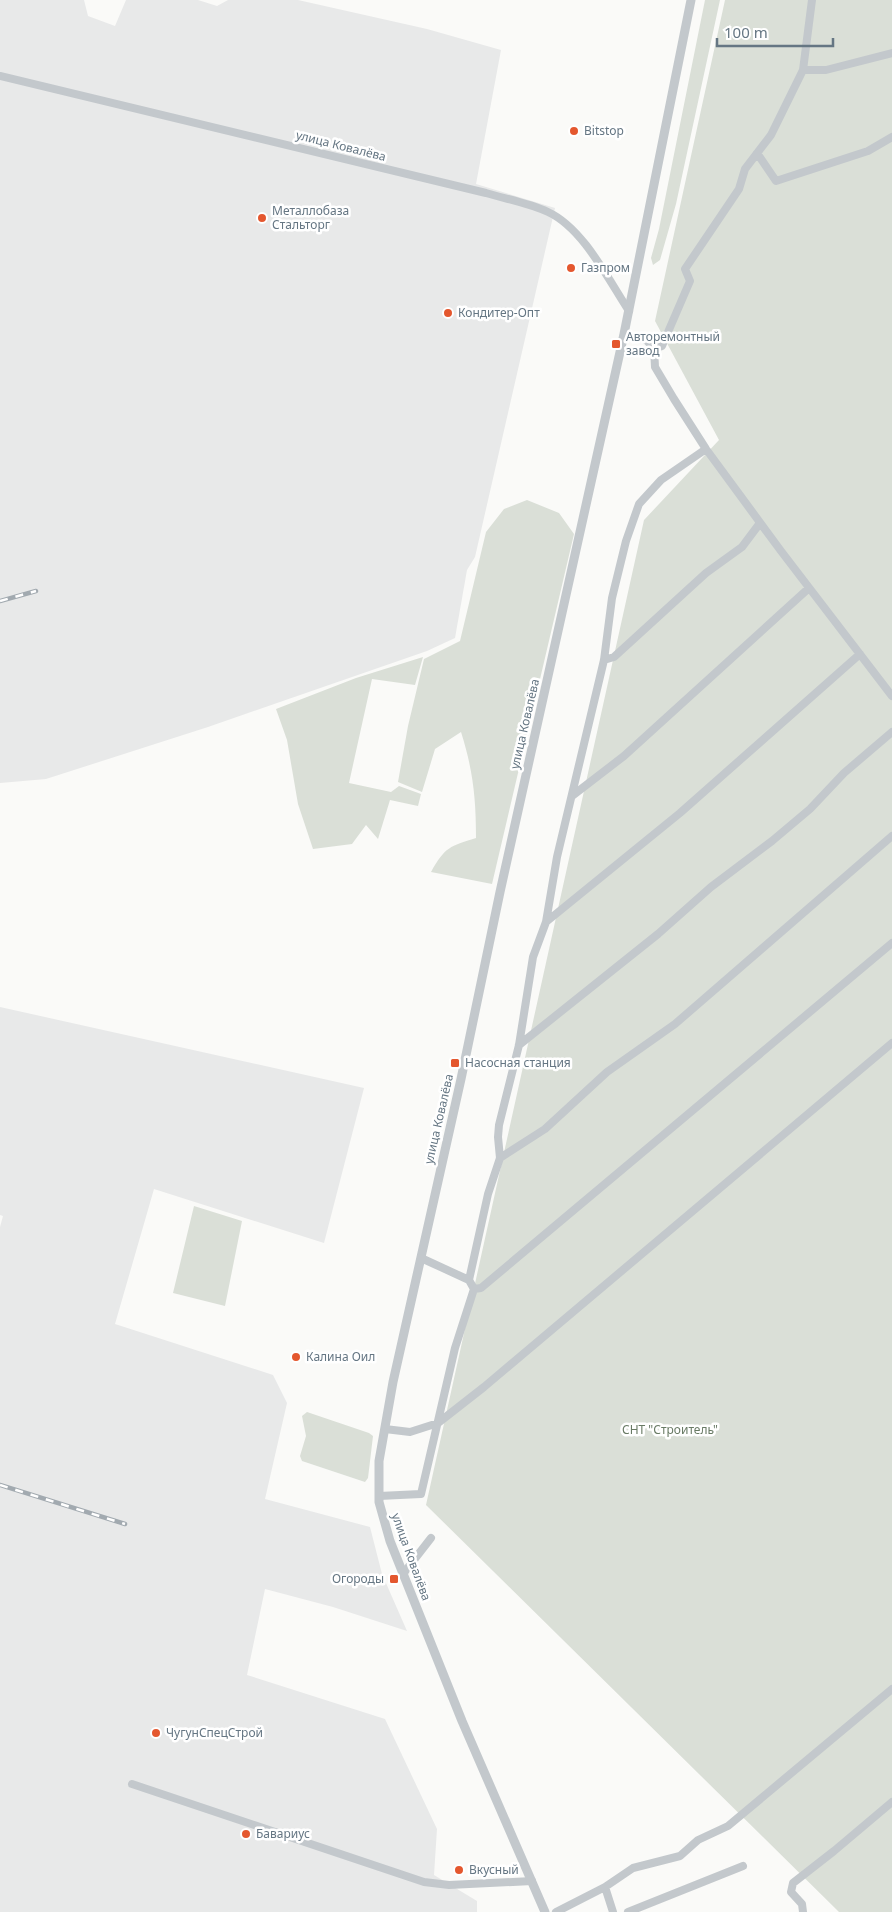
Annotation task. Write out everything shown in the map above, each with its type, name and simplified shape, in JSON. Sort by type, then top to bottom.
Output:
[{"type":"street","name":"улица Ковалёва","points":[[545,1912],[462,1721],[390,1541],[379,1502],[379,1461],[393,1382],[629,311],[691,0]]},
{"type":"street","points":[[654,348],[662,346],[690,281],[685,269],[738,189],[745,169],[771,134],[803,70],[812,0]]},
{"type":"street","points":[[803,70],[826,70],[892,53]]},
{"type":"street","name":"улица Ковалёва","points":[[0,76],[486,193],[548,212],[568,224],[580,237],[629,311]]},
{"type":"street","points":[[758,153],[776,181],[868,151],[892,137]]},
{"type":"street","points":[[624,334],[646,340],[654,348],[655,367],[706,449],[892,696]]},
{"type":"street","points":[[468,1280],[488,1194],[500,1158],[498,1131],[518,1046],[533,957],[546,922],[557,857],[604,660],[612,598],[626,541],[639,504],[661,480],[706,449]]},
{"type":"street","points":[[604,660],[614,657],[706,573],[742,547],[760,523]]},
{"type":"street","points":[[572,796],[624,756],[809,588]]},
{"type":"street","points":[[546,922],[680,813],[860,654]]},
{"type":"street","points":[[518,1046],[658,934],[711,887],[772,841],[810,809],[844,773],[892,732]]},
{"type":"street","points":[[500,1158],[544,1129],[607,1072],[675,1024],[892,836]]},
{"type":"street","points":[[474,1289],[481,1288],[892,943]]},
{"type":"street","points":[[385,1429],[410,1432],[438,1422],[484,1387],[892,1043]]},
{"type":"street","points":[[421,1258],[468,1280],[474,1289]]},
{"type":"street","points":[[379,1496],[421,1494],[455,1348],[474,1289]]},
{"type":"street","points":[[403,1574],[431,1538]]},
{"type":"street","points":[[556,1912],[605,1887],[633,1868],[680,1856],[698,1840],[728,1826],[892,1689]]},
{"type":"street","points":[[132,1784],[424,1882],[449,1886],[532,1881]]},
{"type":"street","points":[[803,1912],[802,1904],[791,1892],[792,1883],[834,1852],[892,1802]]},
{"type":"street","points":[[628,1912],[743,1866]]},
{"type":"street","points":[[605,1887],[613,1912]]},
{"type":"shaded area","points":[[0,0],[84,0],[88,16],[115,26],[126,0],[198,0],[217,6],[228,0],[298,0],[427,29],[501,50],[476,184],[555,208],[475,557],[467,570],[455,638],[427,651],[208,727],[46,779],[0,783]]},
{"type":"shaded area","points":[[0,1007],[364,1088],[324,1243],[154,1189],[115,1324],[273,1375],[287,1403],[265,1499],[370,1527],[382,1574],[407,1631],[333,1607],[265,1589],[247,1675],[385,1719],[437,1829],[434,1875],[477,1901],[477,1912],[0,1912],[0,1227],[3,1216],[0,1215]]},
{"type":"green space","points":[[705,0],[720,0],[676,204],[660,260],[653,265],[651,258],[659,229]]},
{"type":"green space","name":"СНТ \"Строитель\"","points":[[725,0],[892,0],[892,1912],[839,1912],[426,1505],[644,520],[719,440],[655,321]]},
{"type":"green space","points":[[527,500],[559,513],[574,534],[492,884],[431,872],[445,852],[460,843],[476,838],[473,784],[461,732],[435,749],[422,792],[398,782],[408,726],[424,659],[460,641],[486,532],[504,509]]},
{"type":"green space","points":[[423,657],[415,685],[372,679],[349,783],[391,792],[399,786],[421,794],[418,806],[390,800],[378,839],[366,825],[352,844],[313,849],[298,804],[287,740],[276,709],[356,678]]},
{"type":"green space","points":[[194,1206],[242,1221],[225,1306],[173,1293]]},
{"type":"green space","points":[[307,1412],[373,1436],[368,1478],[365,1482],[302,1461],[300,1456],[306,1436],[302,1416]]},
{"type":"railway","points":[[0,601],[36,591]]},
{"type":"railway","points":[[0,1485],[125,1524]]},
{"type":"place","name":"Bitstop","points":[[574,131]]},
{"type":"place","name":"Металлобаза Стальторг","points":[[262,218]]},
{"type":"place","name":"Газпром","points":[[571,268]]},
{"type":"place","name":"Кондитер-Опт","points":[[448,313]]},
{"type":"place","name":"Авторемонтный завод","points":[[616,344]]},
{"type":"place","name":"Насосная станция","points":[[455,1063]]},
{"type":"place","name":"Калина Оил","points":[[296,1357]]},
{"type":"place","name":"Огороды","points":[[394,1579]]},
{"type":"place","name":"ЧугунСпецСтрой","points":[[156,1733]]},
{"type":"place","name":"Бавариус","points":[[246,1834]]},
{"type":"place","name":"Вкусный","points":[[459,1870]]}]
